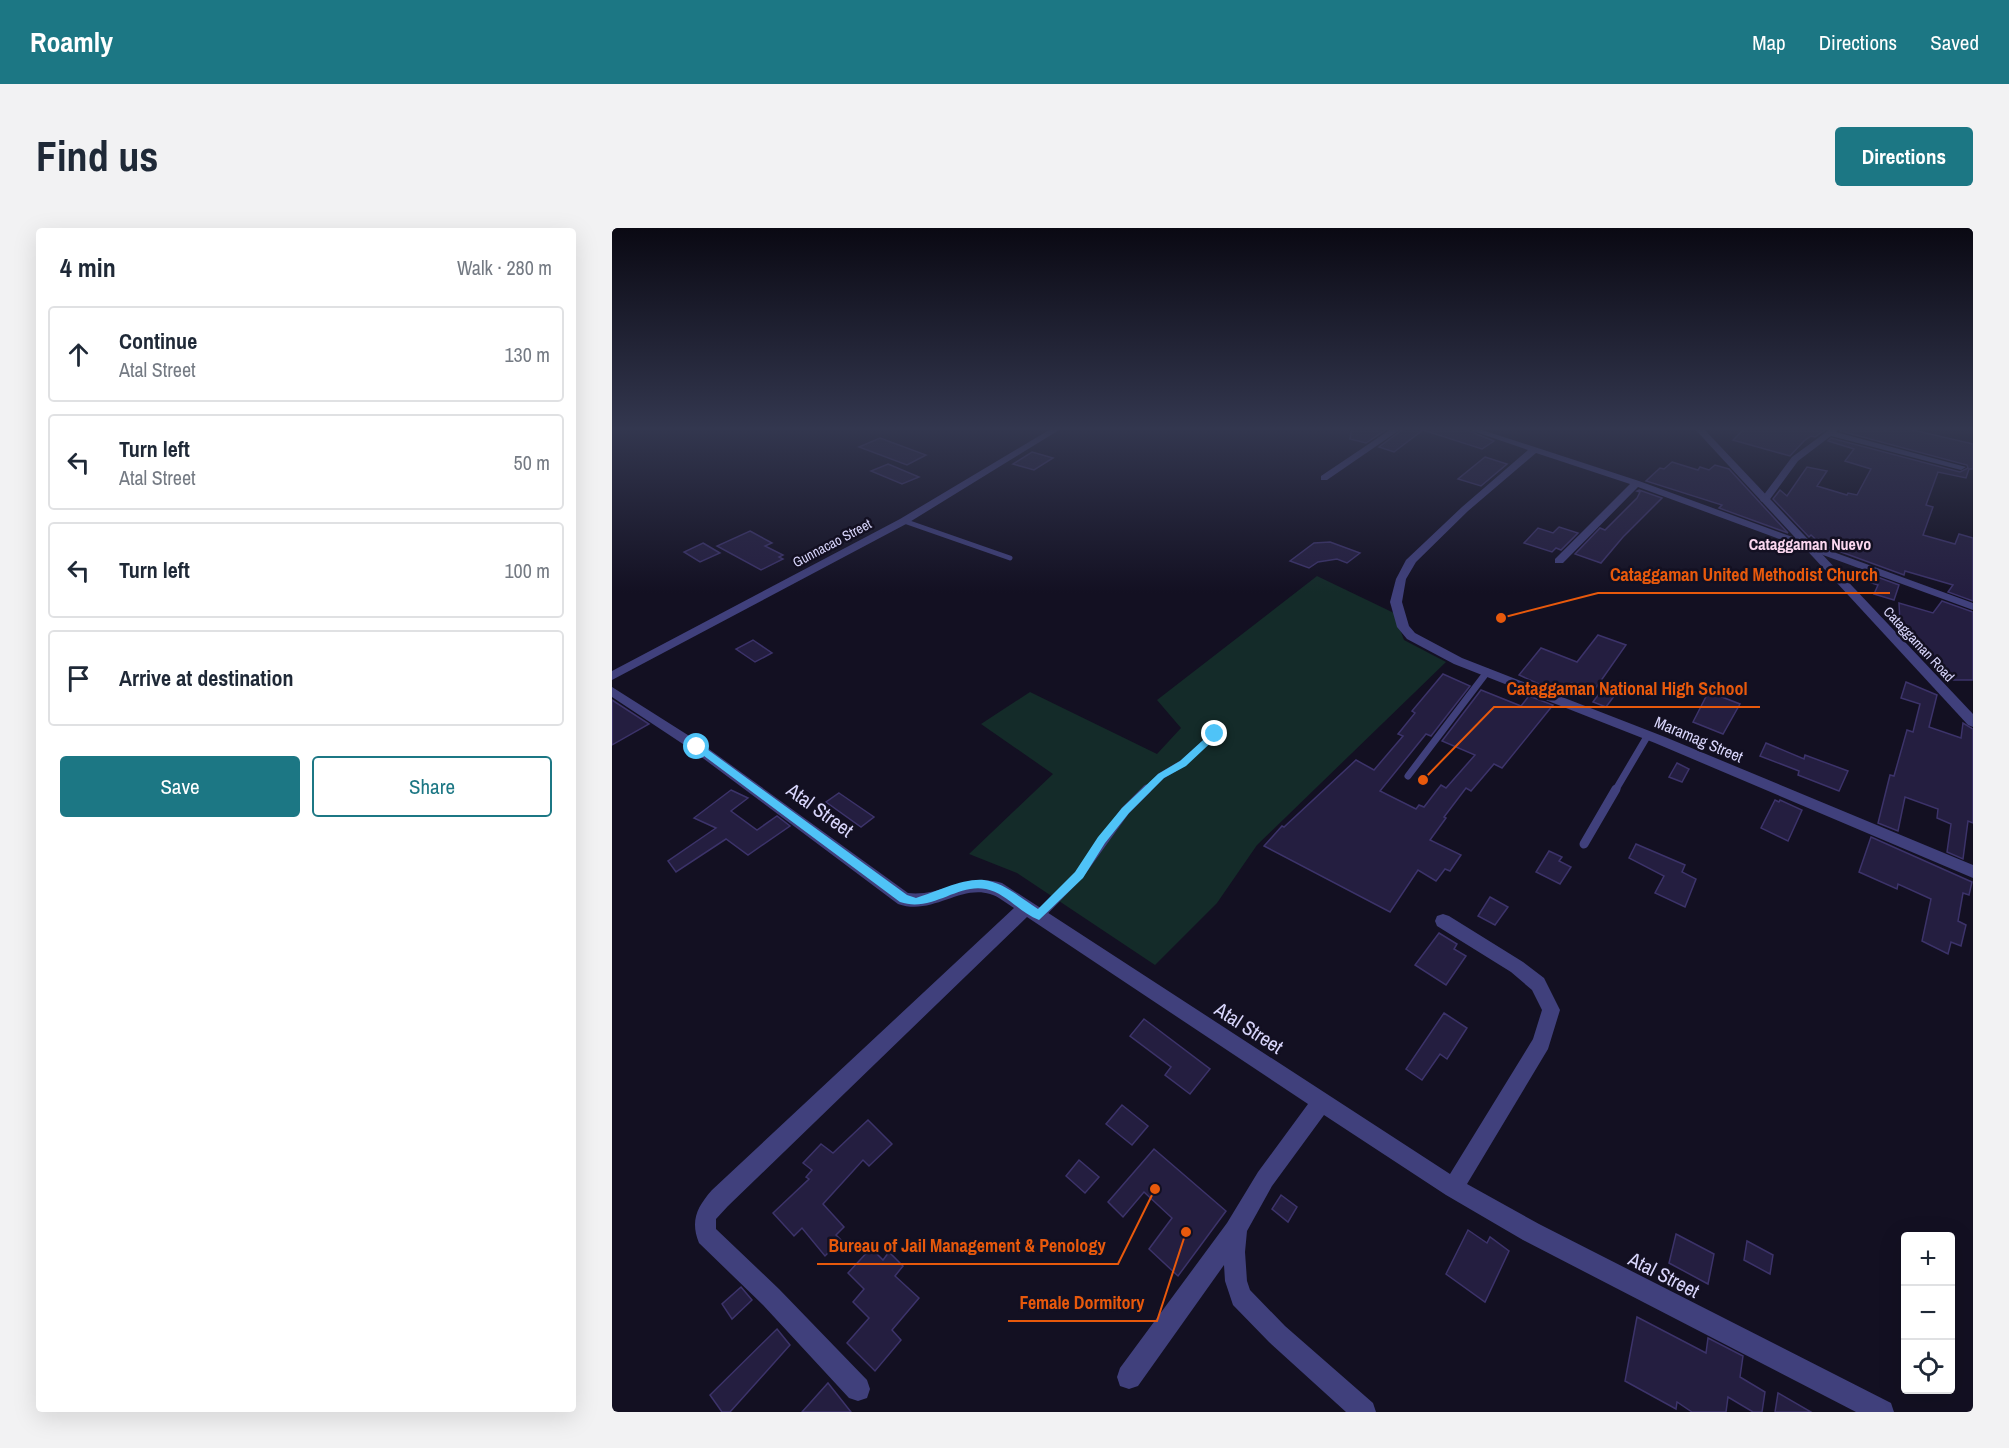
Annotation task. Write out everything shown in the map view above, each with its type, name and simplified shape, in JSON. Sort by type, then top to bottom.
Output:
[{"type":"street","name":"Gunnacao Street","points":[[612,676],[904,521],[968,482]]},
{"type":"street","name":"Maramag Street","points":[[1496,482],[1412,560],[1401,579],[1397,596],[1397,612],[1403,627],[1411,636],[1440,652],[1486,672],[1648,735],[1973,872]]},
{"type":"street","name":"Cataggaman Road","points":[[1749,482],[1973,722]]},
{"type":"street","points":[[1766,500],[1779,482]]},
{"type":"street","points":[[1559,561],[1636,483],[1973,607]]},
{"type":"street","name":"Atal Street","points":[[612,691],[697,747],[904,899],[916,902],[967,886],[984,884],[996,888],[1453,1188],[1531,1232],[1882,1412]]},
{"type":"street","points":[[858,1389],[771,1297],[707,1235],[704,1225],[706,1214],[720,1198],[1032,911]]},
{"type":"street","points":[[1443,921],[1517,967],[1538,984],[1551,1010],[1541,1042],[1453,1188]]},
{"type":"street","points":[[1128,1377],[1236,1227],[1265,1179],[1321,1102]]},
{"type":"street","points":[[1236,1227],[1234,1252],[1236,1281],[1241,1297],[1277,1334],[1364,1412]]},
{"type":"lane","points":[[904,521],[1010,558]]},
{"type":"lane","points":[[1408,776],[1486,672]]},
{"type":"lane","points":[[1032,911],[1079,875],[1125,811],[1161,776],[1183,763],[1215,734]]},
{"type":"lane","points":[[1584,844],[1648,735]]},
{"type":"green space","points":[[1317,576],[1394,613],[1404,640],[1446,662],[1257,845],[1217,903],[1155,965],[1017,873],[969,854],[1053,774],[981,724],[1030,692],[1157,754],[1181,728],[1157,700]]},
{"type":"building","points":[[1469,482],[1485,482],[1481,486]]},
{"type":"building","points":[[1650,482],[1741,482],[1788,533],[1719,508],[1722,505]]},
{"type":"building","points":[[1796,482],[1819,482],[1817,486],[1847,495],[1848,493],[1857,495],[1864,482],[1934,482],[1926,505],[1933,507],[1923,535],[1955,544],[1959,534],[1973,538],[1973,601],[1948,592],[1953,585],[1905,571],[1904,575],[1822,545],[1811,535],[1809,537],[1773,499],[1780,490],[1787,496]]},
{"type":"building","points":[[1639,490],[1662,498],[1601,563],[1575,554],[1600,528],[1605,530],[1637,498]]},
{"type":"building","points":[[1559,527],[1578,533],[1561,550],[1556,548],[1552,552],[1524,543],[1538,528],[1553,533]]},
{"type":"building","points":[[750,531],[772,543],[765,546],[783,555],[779,557],[783,559],[761,570],[717,546]]},
{"type":"building","points":[[1330,542],[1360,553],[1347,563],[1337,559],[1318,562],[1309,568],[1290,561],[1314,543]]},
{"type":"building","points":[[703,543],[720,553],[700,562],[684,552]]},
{"type":"building","points":[[1861,571],[1899,585],[1894,600],[1874,594],[1878,585],[1857,578]]},
{"type":"building","points":[[1942,601],[1973,612],[1973,680],[1949,680],[1900,623],[1899,603],[1933,613]]},
{"type":"building","points":[[1598,635],[1626,645],[1593,692],[1571,683],[1561,694],[1519,675],[1541,648],[1577,662]]},
{"type":"building","points":[[753,640],[772,653],[755,662],[736,649]]},
{"type":"building","points":[[1443,674],[1470,686],[1431,736],[1426,734],[1380,791],[1416,809],[1419,805],[1424,807],[1441,785],[1446,788],[1475,755],[1442,741],[1481,690],[1521,706],[1529,696],[1553,705],[1502,768],[1494,764],[1471,791],[1466,788],[1444,817],[1446,818],[1430,840],[1461,855],[1450,871],[1445,869],[1436,881],[1418,870],[1390,912],[1264,846],[1282,826],[1284,827],[1356,760],[1374,770],[1403,736],[1398,734],[1415,713],[1412,711]]},
{"type":"building","points":[[1906,682],[1937,695],[1929,727],[1961,738],[1963,723],[1973,729],[1973,823],[1968,821],[1963,859],[1947,852],[1951,824],[1937,818],[1938,809],[1905,797],[1898,831],[1878,823],[1890,775],[1894,776],[1907,730],[1913,732],[1920,704],[1901,698]]},
{"type":"building","points":[[1713,683],[1727,688],[1722,697],[1740,704],[1723,734],[1693,722]]},
{"type":"building","points":[[1604,687],[1617,692],[1606,707],[1593,702]]},
{"type":"building","points":[[612,700],[649,724],[612,745]]},
{"type":"building","points":[[1766,743],[1804,759],[1805,755],[1848,771],[1839,791],[1798,775],[1799,771],[1760,756]]},
{"type":"building","points":[[1677,763],[1689,769],[1682,782],[1669,777]]},
{"type":"building","points":[[731,790],[748,798],[731,811],[757,830],[777,816],[790,826],[748,855],[726,839],[676,872],[668,861],[716,828],[694,818]]},
{"type":"building","points":[[839,793],[874,817],[861,827],[826,802]]},
{"type":"building","points":[[1775,800],[1802,810],[1788,841],[1761,828]]},
{"type":"building","points":[[1871,837],[1972,882],[1969,895],[1963,893],[1958,921],[1966,925],[1961,946],[1951,942],[1948,954],[1922,941],[1931,899],[1898,884],[1897,889],[1859,872]]},
{"type":"building","points":[[1636,844],[1685,865],[1682,872],[1696,879],[1685,907],[1655,893],[1664,876],[1629,858]]},
{"type":"building","points":[[1549,851],[1562,857],[1559,861],[1571,867],[1560,884],[1536,872]]},
{"type":"building","points":[[1490,897],[1508,907],[1495,925],[1478,916]]},
{"type":"building","points":[[1439,933],[1457,944],[1454,949],[1466,956],[1446,985],[1415,965]]},
{"type":"building","points":[[1444,1013],[1467,1028],[1447,1059],[1440,1054],[1422,1080],[1406,1069]]},
{"type":"building","points":[[1144,1019],[1210,1069],[1190,1094],[1165,1075],[1171,1067],[1130,1036]]},
{"type":"building","points":[[1122,1105],[1148,1126],[1132,1145],[1106,1124]]},
{"type":"building","points":[[868,1120],[892,1144],[869,1166],[863,1160],[823,1204],[844,1227],[836,1235],[841,1240],[825,1256],[802,1228],[794,1236],[773,1213],[809,1179],[806,1177],[812,1170],[803,1163],[821,1144],[833,1153]]},
{"type":"building","points":[[1154,1149],[1226,1211],[1178,1276],[1149,1249],[1172,1218],[1144,1192],[1123,1217],[1108,1202]]},
{"type":"building","points":[[1079,1160],[1099,1177],[1085,1193],[1066,1176]]},
{"type":"building","points":[[1281,1195],[1297,1207],[1288,1222],[1272,1209]]},
{"type":"building","points":[[1468,1230],[1487,1243],[1490,1237],[1509,1251],[1485,1302],[1446,1274]]},
{"type":"building","points":[[1676,1234],[1714,1254],[1708,1284],[1669,1263]]},
{"type":"building","points":[[1747,1241],[1773,1255],[1770,1274],[1744,1260]]},
{"type":"building","points":[[871,1248],[883,1260],[889,1252],[903,1266],[895,1276],[919,1298],[892,1330],[901,1340],[875,1371],[847,1343],[869,1318],[853,1302],[864,1289],[848,1273]]},
{"type":"building","points":[[741,1287],[752,1300],[732,1319],[722,1304]]},
{"type":"building","points":[[1637,1317],[1706,1353],[1708,1338],[1743,1356],[1740,1377],[1765,1392],[1762,1412],[1753,1412],[1728,1397],[1726,1412],[1692,1412],[1677,1402],[1676,1409],[1625,1381]]},
{"type":"building","points":[[777,1329],[790,1345],[730,1412],[722,1412],[710,1395]]},
{"type":"building","points":[[828,1383],[851,1412],[802,1412]]},
{"type":"building","points":[[1778,1393],[1811,1412],[1775,1412]]},
{"type":"place","name":"Cataggaman United Methodist Church","points":[[1501,618]]},
{"type":"place","name":"Cataggaman National High School","points":[[1423,780]]},
{"type":"place","name":"Bureau of Jail Management & Penology","points":[[1155,1189]]},
{"type":"place","name":"Female Dormitory","points":[[1186,1232]]},
{"type":"district","name":"Cataggaman Nuevo","points":[[1810,544]]},
{"type":"route","points":[[697,747],[904,899],[916,902],[967,886],[984,884],[996,888],[1039,916],[1079,875],[1110,828],[1125,811],[1161,776],[1183,763],[1215,734]]}]
